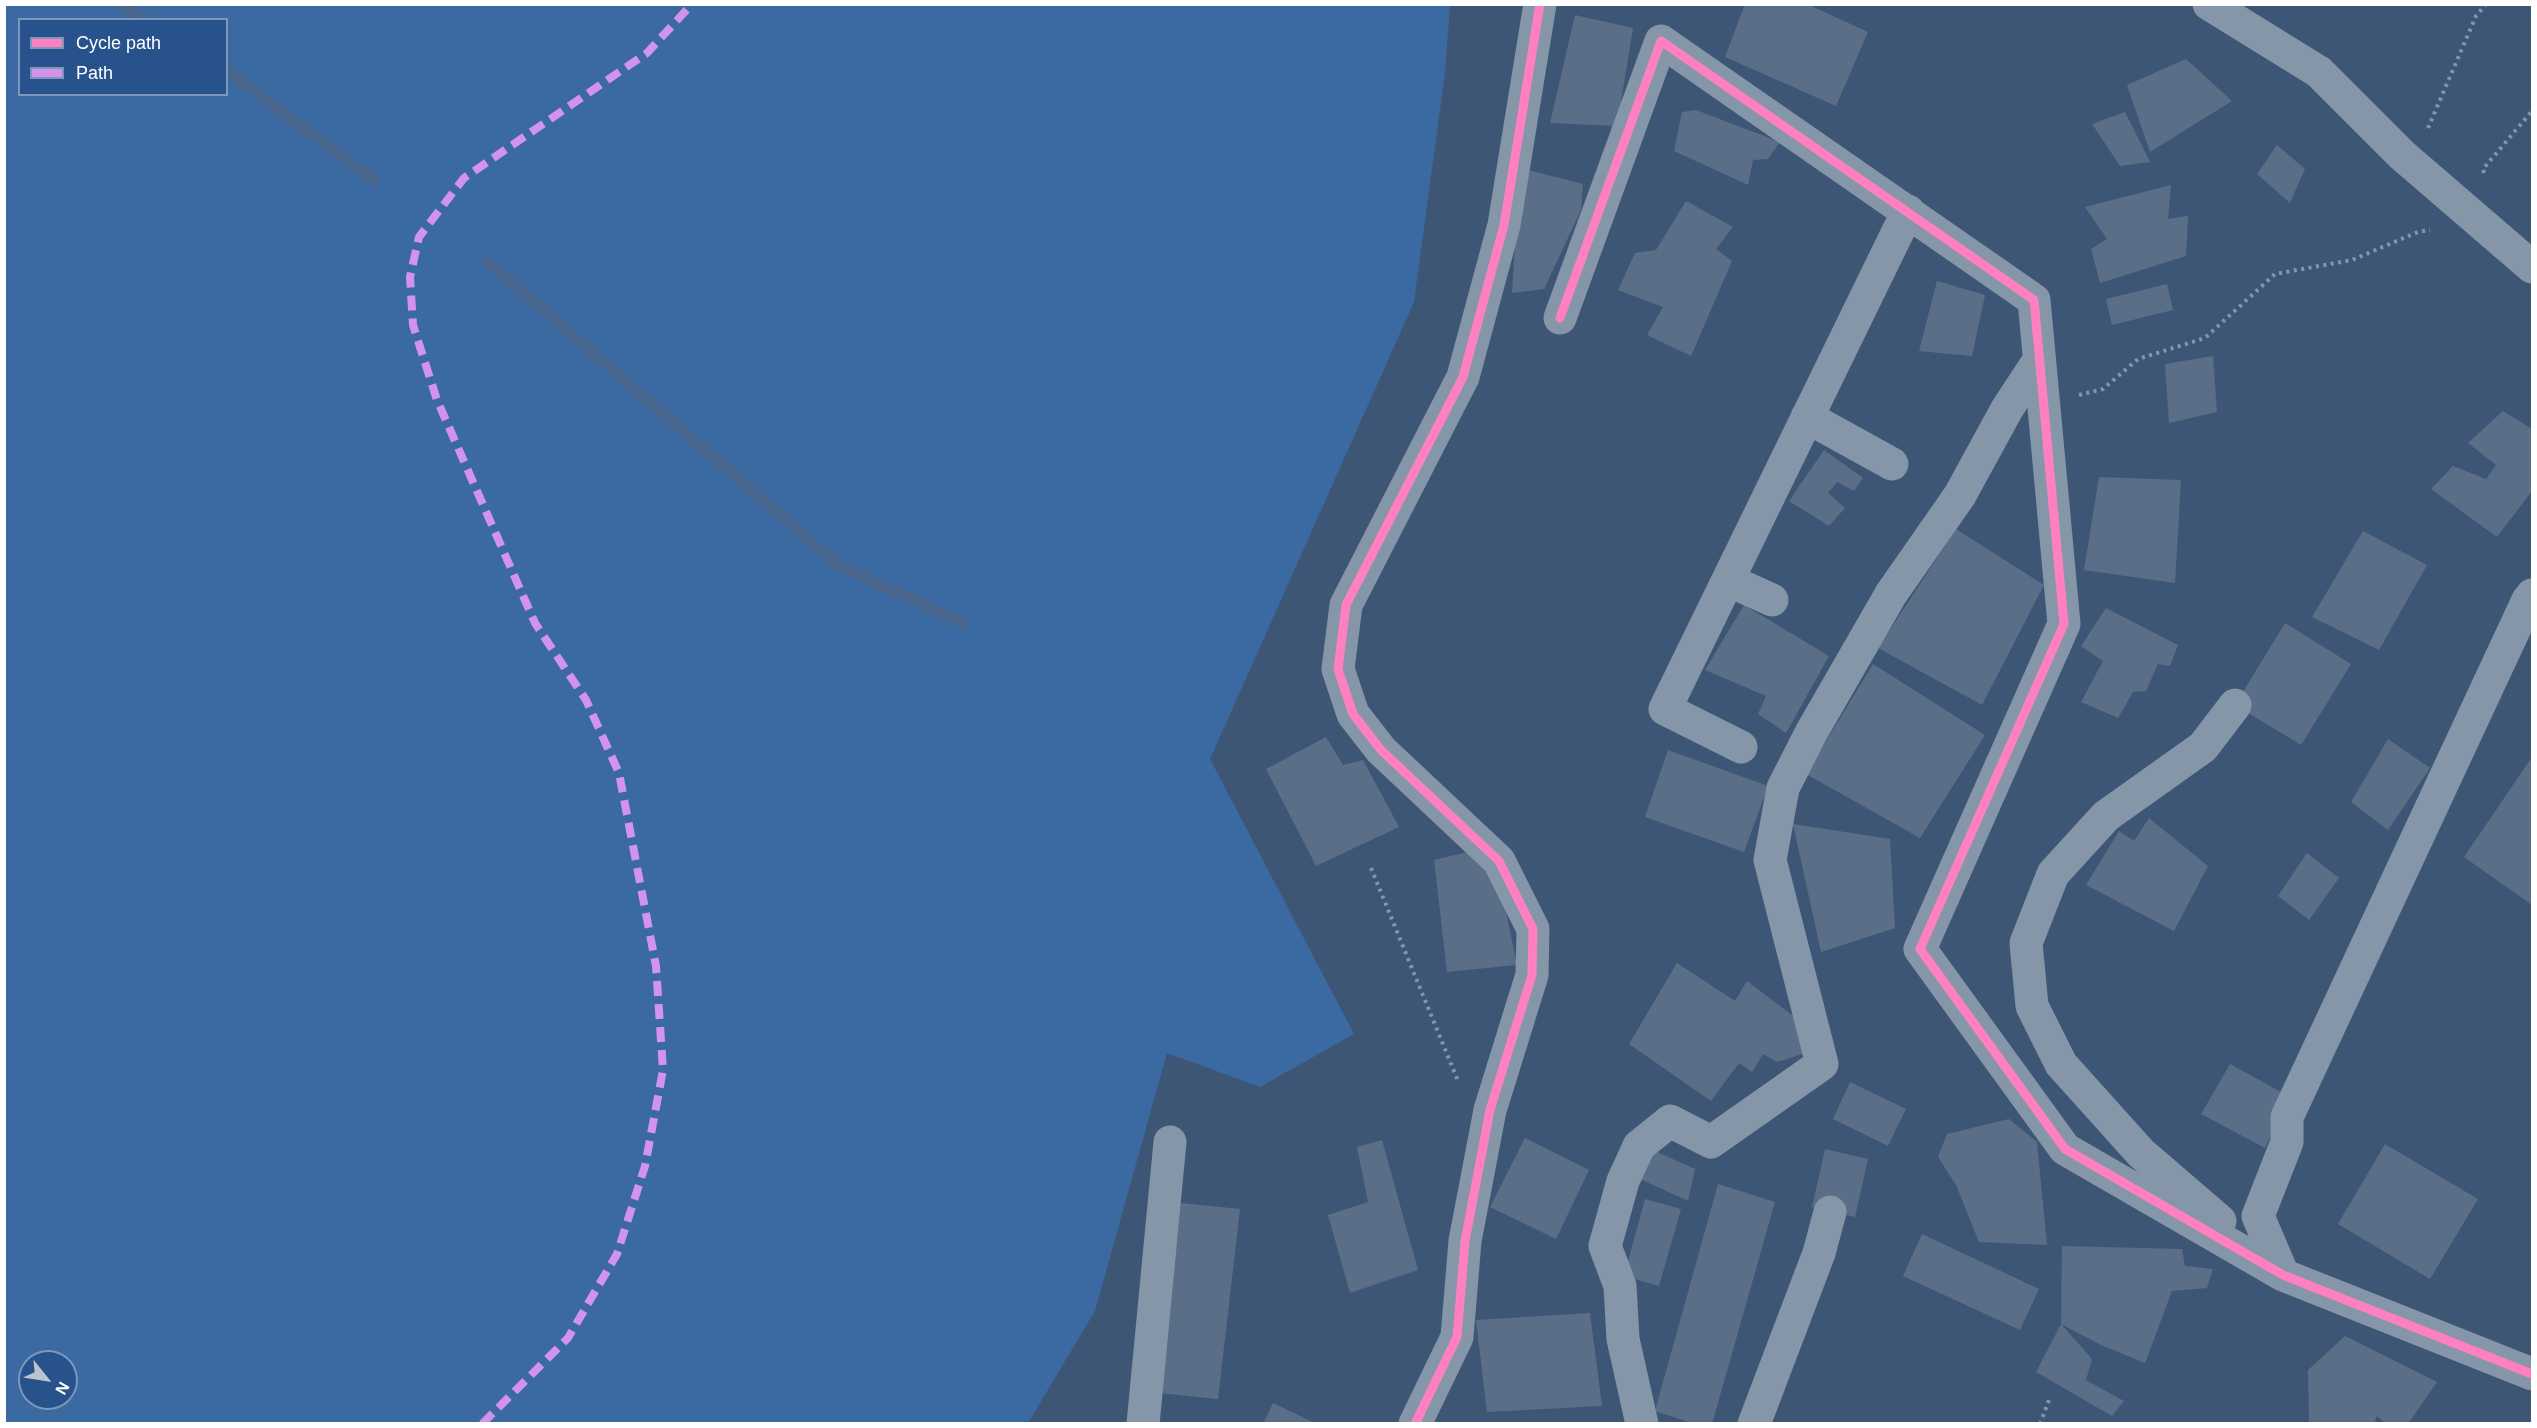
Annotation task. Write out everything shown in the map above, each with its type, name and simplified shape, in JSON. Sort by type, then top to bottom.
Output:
[{"type":"street","points":[[1415,1424],[1457,1337],[1465,1241],[1490,1110],[1532,975],[1533,928],[1499,861],[1381,750],[1353,714],[1338,669],[1346,605],[1463,377],[1504,225],[1540,4]]},
{"type":"street","points":[[2209,4],[2319,72],[2413,165],[2532,267]]},
{"type":"street","points":[[1560,318],[1661,41],[2034,300],[2064,624],[1920,949],[2065,1149],[2283,1275],[2532,1374]]},
{"type":"street","points":[[1741,747],[1665,710],[1908,212]]},
{"type":"street","points":[[1642,1424],[1623,1339],[1620,1286],[1605,1246],[1623,1181],[1639,1146],[1670,1121],[1711,1142],[1822,1064],[1770,860],[1783,788],[1811,733],[1891,594],[1960,495],[2007,410],[2039,360]]},
{"type":"street","points":[[1807,417],[1892,464]]},
{"type":"street","points":[[1728,579],[1772,600]]},
{"type":"street","points":[[2283,1275],[2258,1216],[2287,1142],[2287,1117],[2528,600],[2532,596]]},
{"type":"street","points":[[2235,705],[2204,747],[2106,816],[2053,874],[2026,943],[2032,1006],[2061,1064],[2141,1153],[2283,1275]]},
{"type":"street","points":[[1143,1424],[1170,1142]]},
{"type":"street","points":[[1754,1424],[1819,1253],[1830,1212]]},
{"type":"path","points":[[2413,165],[2476,16],[2486,4]]},
{"type":"path","points":[[2044,406],[2103,389],[2138,359],[2205,338],[2275,274],[2352,260],[2418,232],[2483,224],[2483,169],[2532,111]]},
{"type":"path","points":[[1371,868],[1461,1088]]},
{"type":"path","points":[[2040,1424],[2049,1400]]},
{"type":"shaded area","points":[[5,4],[1450,5],[1445,73],[1414,302],[1210,759],[1354,1034],[1260,1087],[1167,1053],[1095,1311],[1028,1423],[5,1423]]},
{"type":"building","points":[[1745,4],[1807,4],[1868,32],[1836,106],[1725,57]]},
{"type":"building","points":[[1575,15],[1633,28],[1617,126],[1550,123]]},
{"type":"building","points":[[2186,59],[2232,101],[2150,152],[2127,85]]},
{"type":"building","points":[[1696,110],[1780,142],[1768,159],[1753,160],[1748,185],[1674,151],[1682,112]]},
{"type":"building","points":[[2125,112],[2150,162],[2120,166],[2092,124]]},
{"type":"building","points":[[2277,145],[2305,169],[2290,203],[2257,174]]},
{"type":"building","points":[[1520,168],[1583,184],[1581,210],[1544,289],[1512,293]]},
{"type":"building","points":[[2171,185],[2168,219],[2188,216],[2186,256],[2100,283],[2091,249],[2107,239],[2085,207]]},
{"type":"building","points":[[1686,201],[1733,227],[1716,249],[1732,261],[1691,356],[1647,335],[1663,307],[1618,290],[1635,253],[1656,250]]},
{"type":"building","points":[[1937,281],[1985,295],[1972,356],[1919,351]]},
{"type":"building","points":[[2167,284],[2173,310],[2112,325],[2106,299]]},
{"type":"building","points":[[2213,356],[2217,412],[2169,423],[2165,364]]},
{"type":"building","points":[[2503,411],[2532,429],[2532,491],[2497,537],[2431,489],[2453,466],[2486,479],[2496,465],[2468,443]]},
{"type":"building","points":[[1824,450],[1863,478],[1854,491],[1837,482],[1828,493],[1845,508],[1829,526],[1789,501]]},
{"type":"building","points":[[2099,477],[2181,480],[2175,583],[2084,570]]},
{"type":"building","points":[[1956,529],[2044,585],[1982,705],[1878,648]]},
{"type":"building","points":[[2363,531],[2427,565],[2379,650],[2312,617]]},
{"type":"building","points":[[1744,605],[1829,656],[1786,733],[1758,714],[1766,696],[1705,670]]},
{"type":"building","points":[[2106,608],[2178,645],[2170,666],[2158,664],[2146,691],[2133,692],[2118,718],[2081,702],[2103,661],[2081,646]]},
{"type":"building","points":[[2285,623],[2351,664],[2301,745],[2235,705]]},
{"type":"building","points":[[1873,664],[1985,735],[1920,838],[1806,774]]},
{"type":"building","points":[[1326,737],[1343,765],[1363,760],[1399,827],[1316,866],[1266,769]]},
{"type":"building","points":[[2388,739],[2430,768],[2388,830],[2351,802]]},
{"type":"building","points":[[1668,750],[1768,786],[1744,852],[1645,817]]},
{"type":"building","points":[[2532,757],[2532,905],[2464,857]]},
{"type":"building","points":[[2149,818],[2208,866],[2174,931],[2086,885],[2119,831],[2134,841]]},
{"type":"building","points":[[1793,824],[1890,839],[1895,928],[1821,952]]},
{"type":"building","points":[[1472,851],[1499,877],[1517,965],[1447,972],[1434,860]]},
{"type":"building","points":[[2307,853],[2339,878],[2309,920],[2278,896]]},
{"type":"building","points":[[1677,963],[1735,1001],[1747,981],[1804,1024],[1806,1053],[1777,1062],[1763,1054],[1752,1072],[1739,1063],[1711,1101],[1629,1044]]},
{"type":"building","points":[[2230,1064],[2290,1097],[2265,1148],[2201,1114]]},
{"type":"building","points":[[1850,1082],[1906,1109],[1888,1146],[1833,1119]]},
{"type":"building","points":[[2009,1119],[2037,1142],[2047,1245],[1979,1242],[1956,1185],[1938,1157],[1947,1134]]},
{"type":"building","points":[[1525,1138],[1589,1170],[1556,1239],[1490,1207]]},
{"type":"building","points":[[1382,1140],[1418,1270],[1350,1293],[1328,1215],[1368,1202],[1357,1147]]},
{"type":"building","points":[[2385,1144],[2478,1199],[2430,1279],[2338,1224]]},
{"type":"building","points":[[1648,1148],[1695,1169],[1688,1201],[1640,1179]]},
{"type":"building","points":[[1825,1149],[1868,1159],[1855,1217],[1812,1207]]},
{"type":"building","points":[[1718,1184],[1775,1202],[1712,1424],[1695,1424],[1655,1411]]},
{"type":"building","points":[[1645,1199],[1681,1209],[1659,1286],[1624,1276]]},
{"type":"building","points":[[1181,1203],[1240,1209],[1218,1399],[1159,1393]]},
{"type":"building","points":[[1922,1234],[2039,1289],[2020,1330],[1903,1276]]},
{"type":"building","points":[[2062,1246],[2182,1249],[2185,1266],[2213,1269],[2207,1288],[2172,1291],[2145,1363],[2101,1345],[2061,1324]]},
{"type":"building","points":[[1590,1313],[1602,1406],[1487,1412],[1476,1320]]},
{"type":"building","points":[[2061,1324],[2092,1359],[2086,1380],[2124,1401],[2112,1416],[2036,1372]]},
{"type":"building","points":[[2345,1336],[2437,1382],[2408,1424],[2386,1424],[2377,1416],[2374,1424],[2309,1424],[2308,1370]]},
{"type":"building","points":[[1273,1403],[1317,1424],[1263,1424]]},
{"type":"waterway","points":[[120,4],[142,18]]},
{"type":"waterway","points":[[228,71],[375,181]]},
{"type":"waterway","points":[[488,262],[838,565],[963,623]]},
{"type":"marked path","points":[[482,1424],[568,1338],[617,1254],[645,1166],[663,1070],[656,966],[619,773],[586,700],[535,623],[437,400],[413,325],[410,277],[419,237],[464,178],[647,53],[692,4]]},
{"type":"cycle path","points":[[1415,1424],[1457,1337],[1465,1241],[1490,1110],[1532,975],[1533,929],[1499,861],[1381,750],[1353,714],[1338,669],[1346,605],[1463,377],[1504,225],[1540,4]]},
{"type":"cycle path","points":[[1560,318],[1661,41],[2034,300],[2064,624],[1920,949],[2065,1149],[2283,1275],[2532,1374]]}]
